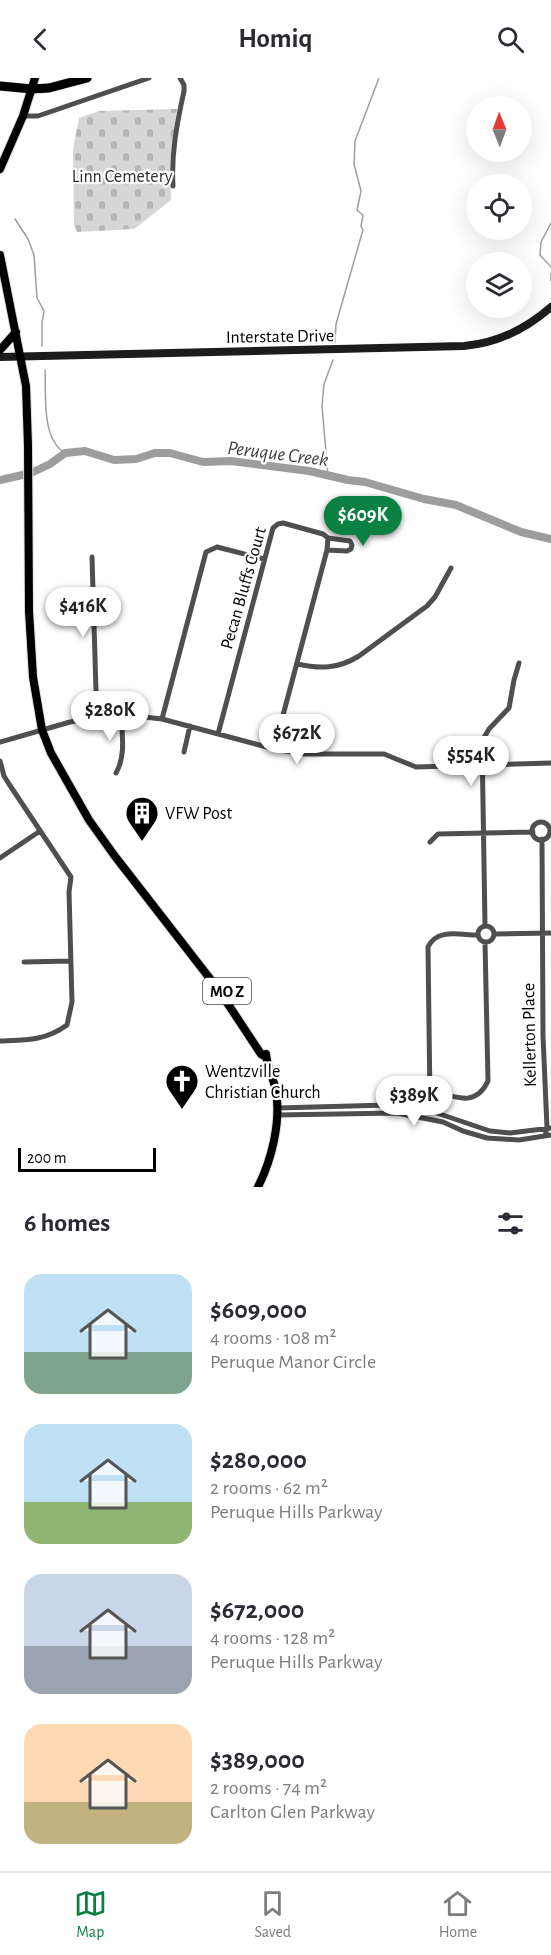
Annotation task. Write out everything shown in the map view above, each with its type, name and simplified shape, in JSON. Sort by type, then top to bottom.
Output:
[{"type":"highway","points":[[0,86],[49,88],[87,78]]},
{"type":"main road","points":[[0,169],[35,78]]},
{"type":"main road","name":"MO Z","points":[[0,255],[26,386],[31,651],[42,730],[51,753],[89,820],[218,989],[261,1054],[266,1057],[276,1093],[277,1112],[272,1150],[258,1187]]},
{"type":"main road","name":"Interstate Drive","points":[[0,357],[464,346],[494,340],[513,333],[551,307]]},
{"type":"main road","points":[[0,350],[16,332]]},
{"type":"street","points":[[22,116],[38,116],[148,78]]},
{"type":"street","points":[[173,186],[174,142],[184,91],[180,78]]},
{"type":"street","name":"Pecan Bluffs Court","points":[[218,734],[273,528],[283,523],[323,534],[328,538]]},
{"type":"street","points":[[274,749],[327,550],[328,538],[350,541],[352,545],[347,551],[327,550]]},
{"type":"street","points":[[162,719],[206,552],[217,547],[264,560]]},
{"type":"street","points":[[92,557],[96,691],[99,717]]},
{"type":"street","points":[[297,664],[314,668],[348,663],[427,606],[435,597],[451,568]]},
{"type":"street","points":[[485,925],[482,741],[489,729],[509,708],[519,663]]},
{"type":"street","points":[[116,773],[122,756],[121,715]]},
{"type":"street","points":[[0,734],[0,743],[70,722],[121,715],[162,719],[274,749],[305,754],[384,754],[416,767],[551,763]]},
{"type":"street","points":[[184,752],[190,726]]},
{"type":"street","points":[[0,760],[4,776],[71,877],[69,892],[72,1002],[67,1025],[55,1033],[39,1039],[0,1041]]},
{"type":"street","points":[[538,822],[544,822],[551,831],[542,839],[533,832],[538,822]]},
{"type":"street","points":[[0,858],[40,831]]},
{"type":"street","points":[[430,843],[438,834],[533,832]]},
{"type":"street","name":"Kellerton Place","points":[[542,839],[543,1036],[548,1136]]},
{"type":"street","points":[[485,925],[494,930],[495,934]]},
{"type":"street","points":[[477,935],[481,927],[485,925]]},
{"type":"street","points":[[495,934],[551,933]]},
{"type":"street","points":[[477,935],[482,941],[490,942],[495,934]]},
{"type":"street","points":[[430,1119],[428,1110],[430,1090],[428,947],[438,935],[477,935]]},
{"type":"street","points":[[430,1090],[470,1099],[484,1090],[488,1081],[485,942]]},
{"type":"street","points":[[24,962],[70,961]]},
{"type":"street","points":[[277,1112],[388,1105],[448,1115],[490,1131],[510,1132],[549,1128]]},
{"type":"street","points":[[277,1112],[397,1113],[430,1119],[486,1138],[519,1140],[548,1136]]},
{"type":"green space","name":"Linn Cemetery","points":[[177,109],[170,161],[171,200],[134,229],[77,232],[74,225],[73,149],[79,118],[99,111]]},
{"type":"waterway","points":[[335,342],[336,324],[363,230],[361,226],[363,215],[357,210],[361,191],[354,164],[355,141],[379,78]]},
{"type":"waterway","points":[[15,219],[28,239],[34,255],[37,298],[44,311],[42,346]]},
{"type":"waterway","points":[[551,223],[541,242],[540,255],[551,267]]},
{"type":"waterway","points":[[551,274],[551,281]]},
{"type":"waterway","points":[[328,476],[322,406],[324,384],[333,360]]},
{"type":"waterway","points":[[45,370],[46,408],[51,436],[65,453]]},
{"type":"waterway","name":"Peruque Creek","points":[[0,480],[31,473],[50,464],[65,453],[85,451],[114,460],[136,459],[155,453],[170,453],[203,462],[231,461],[309,471],[365,482],[424,499],[456,505],[521,532],[551,539]]},
{"type":"place","name":"VFW Post","points":[[142,842]]},
{"type":"place","name":"Wentzville Christian Church","points":[[182,1110]]}]
